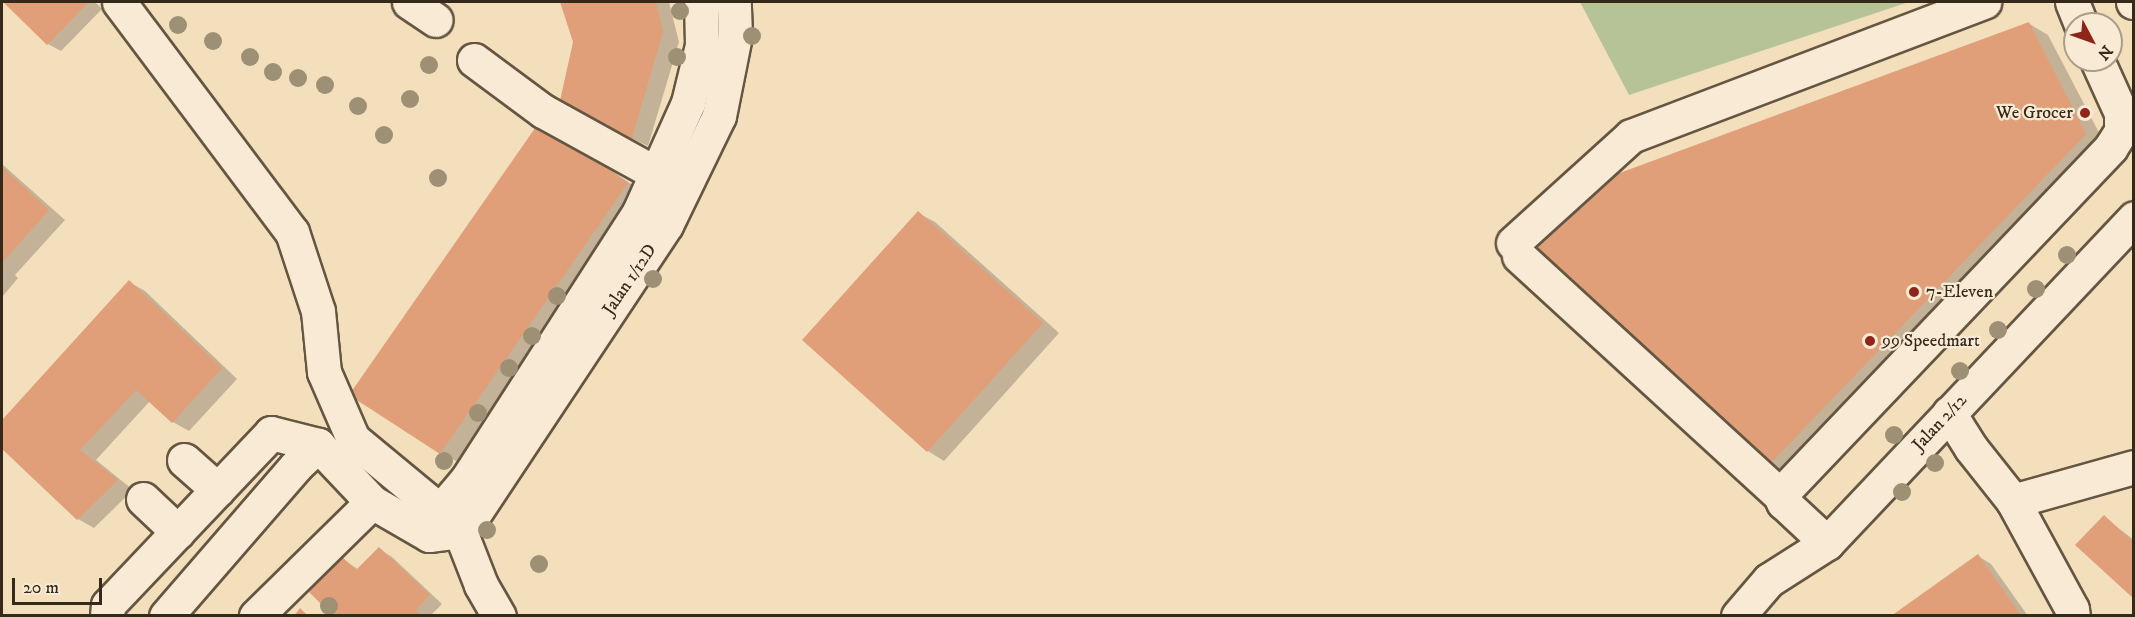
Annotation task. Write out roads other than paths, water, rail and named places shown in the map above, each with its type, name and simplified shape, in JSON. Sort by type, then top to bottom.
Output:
[{"type":"street","points":[[118,2],[292,232],[318,311],[324,372],[353,439],[443,526],[499,615]]},
{"type":"street","points":[[409,2],[436,20]]},
{"type":"street","name":"Jalan 1/12D","points":[[443,526],[474,470],[639,212],[691,91],[702,45],[700,2]]},
{"type":"street","name":"Jalan 1/12D","points":[[443,526],[666,225],[719,116],[735,36],[734,2]]},
{"type":"street","points":[[1827,543],[1783,502],[1780,495],[1517,249],[1551,221],[1584,179],[1631,136],[1984,2]]},
{"type":"street","points":[[474,60],[543,111],[657,174]]},
{"type":"street","points":[[1780,495],[2111,147],[2121,131],[2121,113],[2102,72]]},
{"type":"street","name":"Jalan 2/12","points":[[1738,615],[1769,580],[1827,543],[2133,218]]},
{"type":"street","points":[[1949,413],[1971,448],[2013,501],[2072,609],[2073,615]]},
{"type":"street","points":[[107,615],[108,605],[272,433],[318,445],[372,502],[401,517],[443,526]]},
{"type":"street","points":[[166,615],[318,445]]},
{"type":"street","points":[[184,460],[218,490]]},
{"type":"street","points":[[2013,501],[2133,467]]},
{"type":"street","points":[[143,499],[178,532]]},
{"type":"street","points":[[256,615],[372,502]]},
{"type":"place","name":"We Grocer","points":[[2085,113]]},
{"type":"place","name":"7-Eleven","points":[[1914,292]]},
{"type":"place","name":"99 Speedmart","points":[[1870,341]]}]
